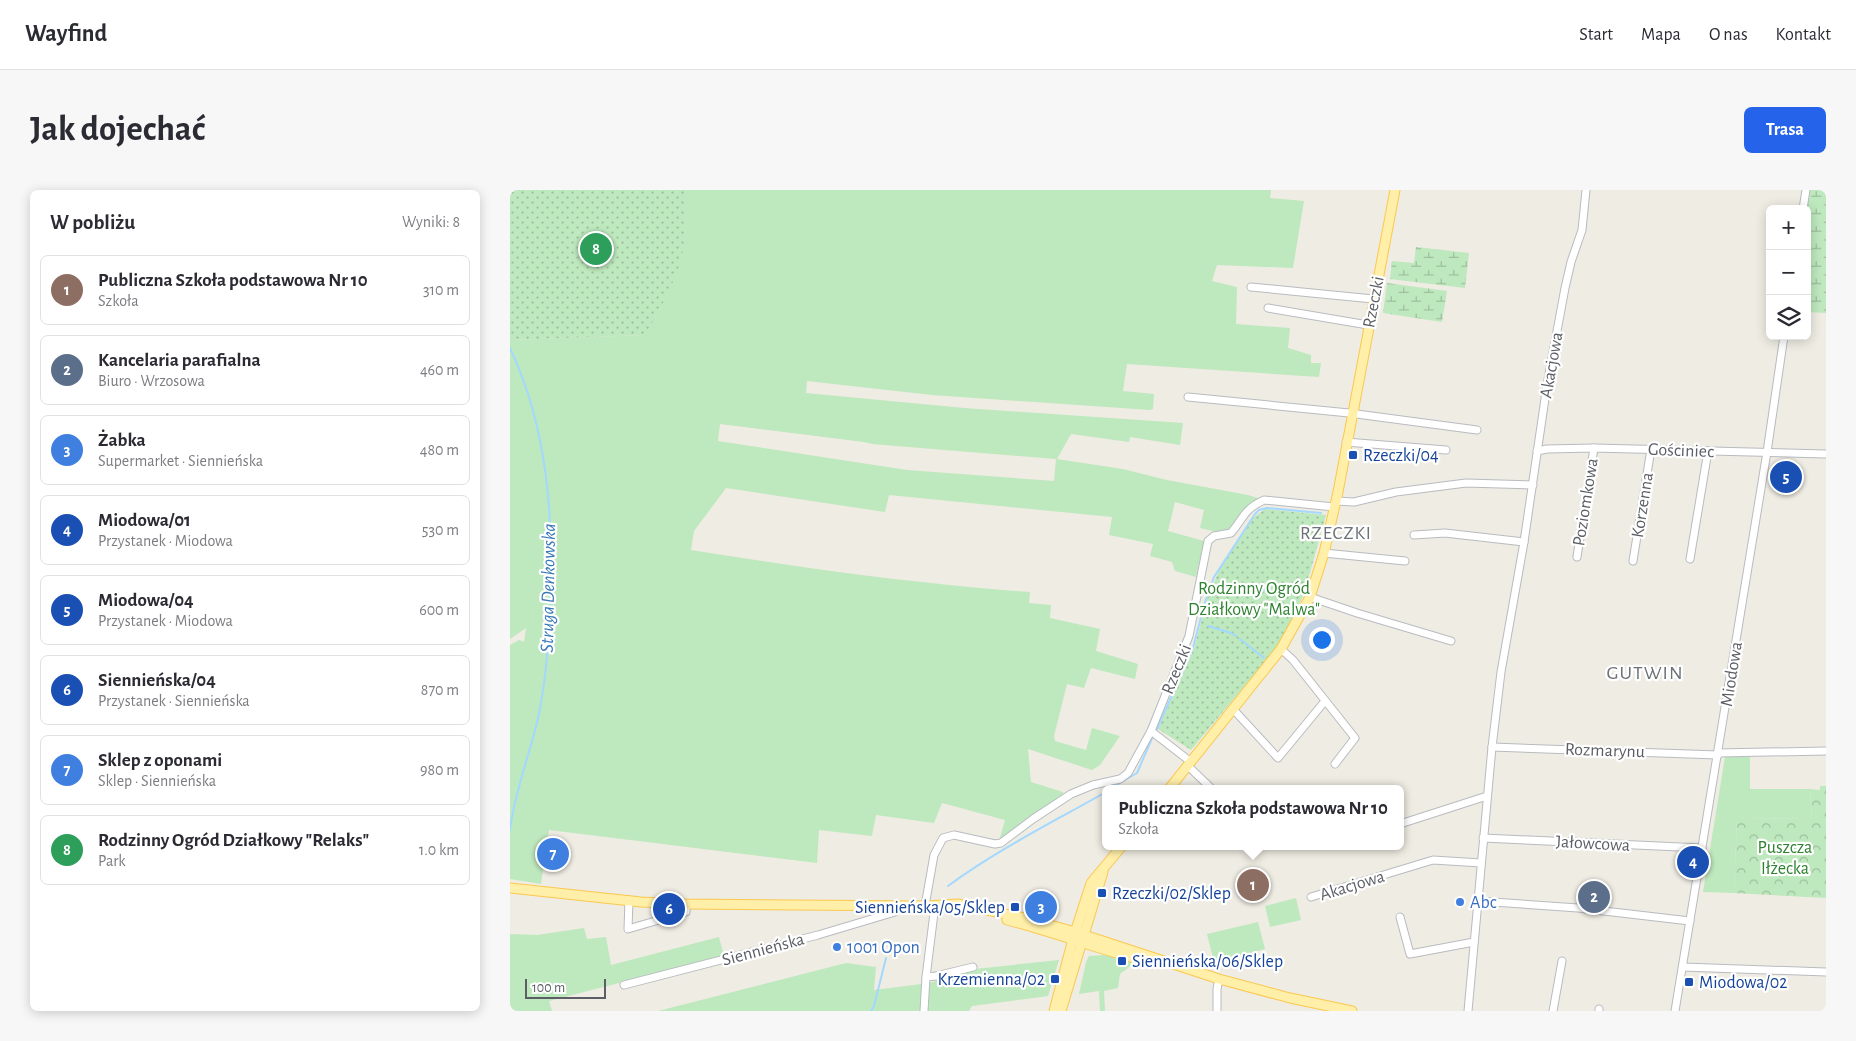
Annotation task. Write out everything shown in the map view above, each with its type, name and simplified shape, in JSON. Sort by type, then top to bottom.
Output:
[{"type":"main road","name":"Rzeczki","points":[[1172,785],[1281,650],[1310,597],[1324,553],[1335,504],[1395,190]]},
{"type":"main road","points":[[1054,1011],[1106,865],[1119,850]]},
{"type":"main road","name":"Siennieńska","points":[[510,888],[686,904],[896,906],[958,904],[1024,918],[1079,937],[1151,956],[1177,967],[1219,980],[1352,1011]]},
{"type":"main road","points":[[1061,1011],[1079,937]]},
{"type":"street","name":"Akacjowa","points":[[1468,1011],[1487,796],[1501,672],[1533,486],[1547,385],[1565,288],[1571,262],[1582,230],[1586,190]]},
{"type":"street","points":[[1804,205],[1806,190]]},
{"type":"street","points":[[1251,287],[1373,299]]},
{"type":"street","points":[[1268,308],[1368,325]]},
{"type":"street","name":"Miodowa","points":[[1675,1011],[1767,452],[1783,340]]},
{"type":"street","points":[[1188,398],[1352,414],[1477,430]]},
{"type":"street","points":[[1346,442],[1446,450]]},
{"type":"street","name":"Gościniec","points":[[1537,451],[1547,448],[1594,448],[1826,454]]},
{"type":"street","name":"Poziomkowa","points":[[1577,557],[1594,448]]},
{"type":"street","name":"Korzenna","points":[[1633,561],[1651,449]]},
{"type":"street","points":[[1690,559],[1708,451]]},
{"type":"street","name":"Rzeczki","points":[[925,906],[934,855],[943,838],[954,835],[995,844],[1001,843],[1071,794],[1093,785],[1120,780],[1128,773],[1151,731],[1189,636],[1208,541],[1214,536],[1231,534],[1245,513],[1254,505],[1264,500],[1335,504],[1354,502],[1396,492],[1466,483],[1533,486]]},
{"type":"street","points":[[1414,535],[1445,533],[1524,542]]},
{"type":"street","points":[[1324,553],[1405,561]]},
{"type":"street","points":[[1310,597],[1451,641]]},
{"type":"street","points":[[1281,650],[1293,660],[1355,738],[1335,764]]},
{"type":"street","points":[[1233,709],[1278,758],[1325,701]]},
{"type":"street","points":[[1151,731],[1189,764],[1208,785]]},
{"type":"street","name":"Rozmarynu","points":[[1492,747],[1718,754],[1826,752]]},
{"type":"street","points":[[1404,823],[1487,796]]},
{"type":"street","name":"Jałowcowa","points":[[1484,838],[1702,848]]},
{"type":"street","name":"Akacjowa","points":[[1311,898],[1433,860],[1481,863]]},
{"type":"street","points":[[629,900],[628,929],[686,912],[686,904]]},
{"type":"street","points":[[1478,901],[1587,909],[1690,921]]},
{"type":"street","name":"Siennieńska","points":[[624,985],[896,912],[896,906]]},
{"type":"street","points":[[924,1011],[926,976],[936,906]]},
{"type":"street","points":[[1400,917],[1410,954],[1474,942]]},
{"type":"street","points":[[1553,1011],[1562,960]]},
{"type":"street","points":[[1683,966],[1826,972]]},
{"type":"street","points":[[926,976],[936,976],[973,967]]},
{"type":"street","points":[[1217,1011],[1219,980]]},
{"type":"green space","points":[[510,190],[685,190],[685,228],[682,257],[668,293],[645,335],[510,340]]},
{"type":"green space","points":[[685,190],[1271,190],[1270,198],[1304,201],[1293,268],[1217,265],[1212,281],[1237,287],[1236,324],[1290,328],[1288,348],[1311,355],[1311,363],[1321,363],[1319,377],[1127,364],[1123,391],[1154,394],[1153,409],[1150,410],[932,395],[807,381],[806,393],[964,408],[1183,423],[1180,445],[1130,437],[1129,442],[1071,434],[1057,459],[1123,469],[1264,500],[1228,531],[1221,533],[1200,528],[1204,510],[1175,502],[1168,531],[1204,541],[1196,577],[1175,571],[1172,562],[1150,556],[1153,544],[1109,535],[1112,517],[889,495],[885,512],[726,488],[694,531],[691,550],[860,575],[1030,592],[1029,603],[1051,605],[1050,618],[1100,629],[1096,651],[1138,664],[1135,679],[1091,668],[1084,688],[1067,684],[1054,736],[1055,741],[1086,750],[1092,728],[1120,736],[1100,765],[1092,770],[1028,749],[1031,782],[1063,792],[1063,795],[999,841],[1005,820],[942,803],[934,823],[876,815],[872,836],[819,830],[817,863],[549,830],[541,884],[510,879],[510,645],[519,640],[524,642],[526,628],[510,639],[510,340],[645,335],[685,231]],"holes":[[[720,424],[864,442],[1056,459],[1054,481],[907,470],[718,441]]]},
{"type":"green space","points":[[1806,190],[1826,190],[1826,313],[1811,312],[1811,205],[1804,205]]},
{"type":"green space","points":[[1416,247],[1469,253],[1465,288],[1390,279],[1392,261],[1414,263]]},
{"type":"green space","points":[[1387,283],[1447,291],[1442,322],[1383,313]]},
{"type":"green space","name":"Rodzinny Ogród Działkowy \"Malwa\"","points":[[1265,509],[1326,515],[1304,594],[1282,639],[1191,750],[1158,729],[1194,649],[1207,599],[1220,568],[1254,517]]},
{"type":"green space","points":[[1725,757],[1750,757],[1750,789],[1810,789],[1812,819],[1737,818],[1734,893],[1703,892]]},
{"type":"green space","name":"Puszcza Iłżecka","points":[[1820,786],[1826,786],[1826,898],[1734,893],[1737,818],[1812,819],[1810,789],[1820,790]]},
{"type":"green space","points":[[1296,898],[1301,920],[1270,927],[1265,906]]},
{"type":"green space","points":[[1258,922],[1265,949],[1214,962],[1207,934]]},
{"type":"green space","points":[[584,928],[587,939],[606,937],[611,965],[719,937],[724,956],[549,1001],[552,1011],[510,1011],[510,934],[537,935]]},
{"type":"green space","points":[[1104,955],[1137,961],[1120,974],[1118,988],[1104,991],[1105,1011],[1100,1011],[1099,991],[1079,994],[1089,956]]},
{"type":"green space","points":[[1059,960],[1048,996],[972,1006],[969,1011],[928,1011],[929,983],[975,969]]},
{"type":"green space","points":[[846,963],[876,967],[874,990],[922,984],[921,1011],[658,1011]]},
{"type":"waterway","name":"Struga Denkowska","points":[[510,348],[533,410],[546,475],[551,541],[550,620],[546,671],[537,724],[512,814],[510,830]]},
{"type":"waterway","points":[[1157,729],[1193,648],[1205,602],[1214,577],[1255,514],[1259,510],[1267,508],[1321,513]]},
{"type":"waterway","points":[[1219,588],[1264,590]]},
{"type":"waterway","points":[[1268,591],[1285,593]]},
{"type":"waterway","points":[[1208,626],[1236,636]]},
{"type":"waterway","points":[[1240,639],[1264,658]]},
{"type":"waterway","points":[[1117,785],[1137,773],[1153,736]]},
{"type":"waterway","points":[[948,886],[1006,848],[1102,794]]},
{"type":"waterway","points":[[871,1011],[874,1006],[886,958]]},
{"type":"place","name":"Rodzinny Ogród Działkowy \"Relaks\"","points":[[596,249]]},
{"type":"place","name":"Rzeczki/04","points":[[1353,455]]},
{"type":"place","name":"Miodowa/04","points":[[1786,477]]},
{"type":"place","name":"Sklep z oponami","points":[[553,854]]},
{"type":"place","name":"Miodowa/01","points":[[1693,862]]},
{"type":"place","name":"Publiczna Szkoła podstawowa Nr 10","points":[[1253,885]]},
{"type":"place","name":"Rzeczki/02/Sklep","points":[[1102,893]]},
{"type":"place","name":"Kancelaria parafialna","points":[[1594,897]]},
{"type":"place","name":"Abc","points":[[1460,902]]},
{"type":"place","name":"Siennieńska/05/Sklep","points":[[1015,907]]},
{"type":"place","name":"Żabka","points":[[1041,907]]},
{"type":"place","name":"Siennieńska/04","points":[[669,909]]},
{"type":"place","name":"1001 Opon","points":[[837,947]]},
{"type":"place","name":"Siennieńska/06/Sklep","points":[[1122,961]]},
{"type":"place","name":"Krzemienna/02","points":[[1055,979]]},
{"type":"place","name":"Miodowa/02","points":[[1689,982]]},
{"type":"district","name":"RZECZKI","points":[[1336,532]]},
{"type":"district","name":"GUTWIN","points":[[1645,672]]}]
